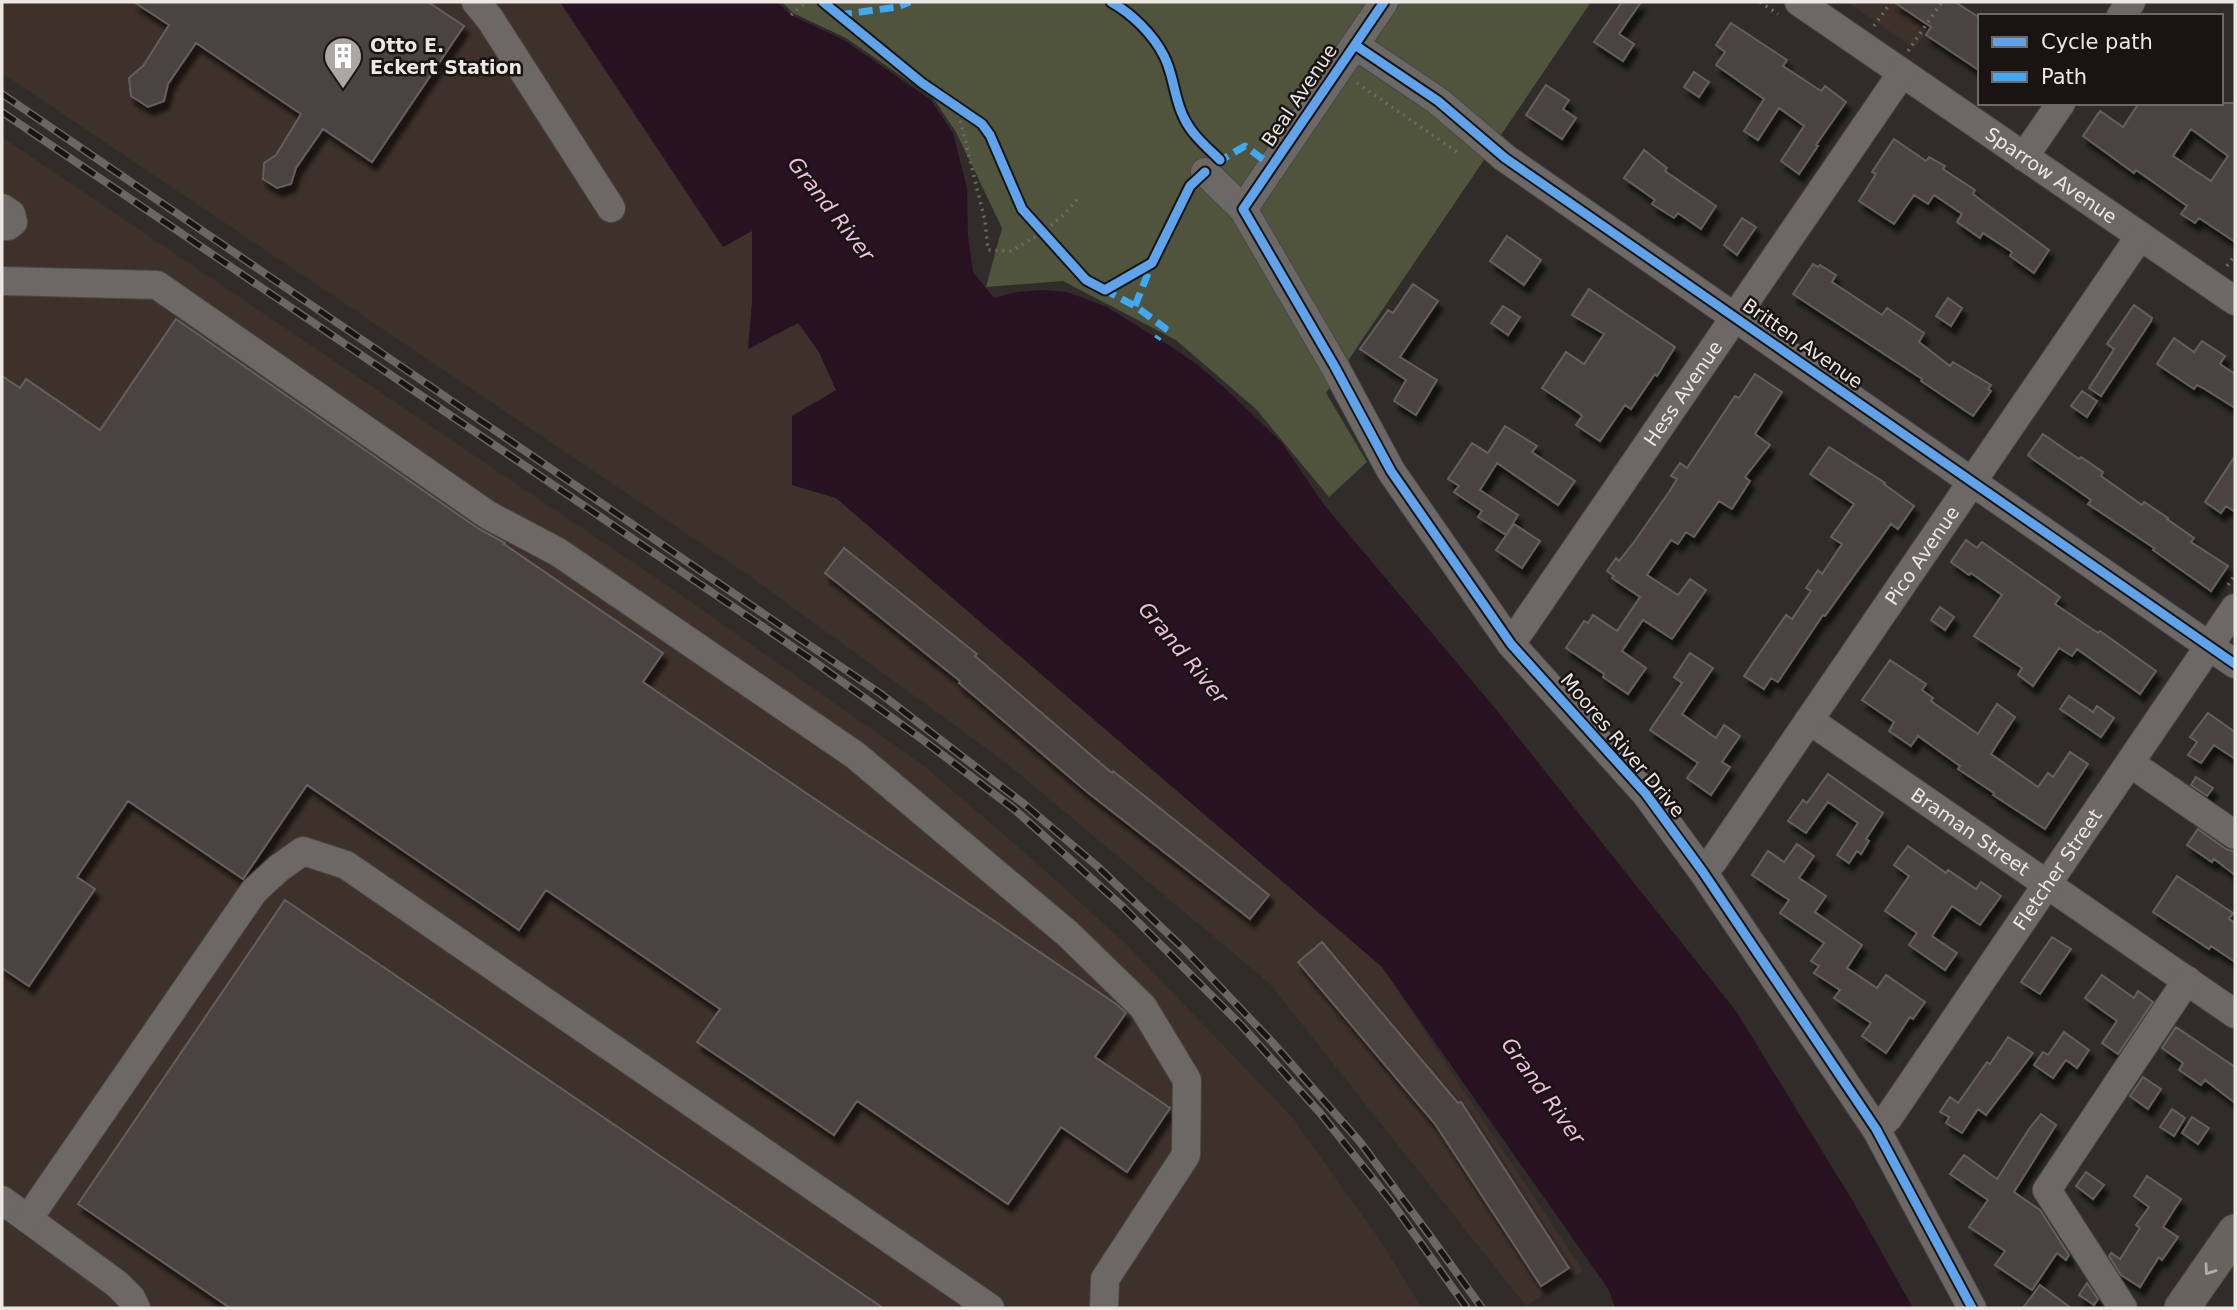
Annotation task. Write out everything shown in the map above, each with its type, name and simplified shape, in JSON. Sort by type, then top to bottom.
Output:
[{"type":"main road","points":[[2182,1308],[2235,1232]]},
{"type":"street","points":[[476,2],[490,19],[611,208]]},
{"type":"street","name":"Beal Avenue","points":[[1243,209],[1384,2]]},
{"type":"street","name":"Sparrow Avenue","points":[[1799,2],[2140,236],[2232,289]]},
{"type":"street","name":"Britten Avenue","points":[[1355,45],[1438,101],[1505,158],[2235,664]]},
{"type":"street","name":"Hess Avenue","points":[[1511,644],[1902,73]]},
{"type":"street","points":[[2024,157],[2060,105]]},
{"type":"street","name":"Moores River Drive","points":[[1205,172],[1243,209],[1335,367],[1391,471],[1511,644],[1646,794],[1703,873],[1876,1129],[1972,1308]]},
{"type":"street","points":[[2,208],[11,214],[13,222],[2,226]]},
{"type":"street","name":"Pico Avenue","points":[[1703,873],[2140,236]]},
{"type":"street","points":[[2,281],[157,285],[488,514],[558,552],[855,755],[1068,934],[1143,1007],[1187,1080],[1186,1155],[1104,1279],[1104,1308]]},
{"type":"street","name":"Fletcher Street","points":[[1876,1129],[1888,1118],[2235,608]]},
{"type":"street","name":"Braman Street","points":[[1809,720],[2235,1014]]},
{"type":"street","points":[[2130,763],[2235,835]]},
{"type":"street","points":[[28,1219],[254,891],[303,851],[346,864],[990,1308]]},
{"type":"street","points":[[2123,1308],[2047,1190],[2187,980]]},
{"type":"street","points":[[2,1200],[117,1284],[131,1298],[136,1308]]},
{"type":"path","points":[[791,15],[807,2]]},
{"type":"path","points":[[1874,26],[1891,2]]},
{"type":"path","points":[[957,107],[985,221],[988,250],[1011,251],[1050,227],[1079,197]]},
{"type":"path","points":[[2232,289],[2235,255]]},
{"type":"shaded area","points":[[2,2],[560,2],[723,247],[752,230],[749,349],[798,323],[819,352],[836,390],[792,485],[836,498],[1382,967],[1583,1271],[1526,1306],[1269,983],[1005,762],[748,575],[2,73]]},
{"type":"shaded area","points":[[1847,2],[1947,2],[1915,49]]},
{"type":"shaded area","points":[[2,137],[674,590],[924,766],[1125,943],[1292,1117],[1382,1243],[1422,1308],[2,1308]]},
{"type":"green space","points":[[782,2],[1591,2],[1326,393],[1367,462],[1329,497],[1256,409],[1176,340],[1063,281],[986,287],[1002,228],[956,132],[933,98],[846,38],[793,13]]},
{"type":"water","name":"Grand River","points":[[560,2],[777,2],[791,15],[844,40],[931,100],[953,133],[967,188],[968,236],[973,272],[994,298],[1017,292],[1042,290],[1067,292],[1105,306],[1198,365],[1282,443],[1325,506],[1494,707],[1736,1011],[1854,1203],[1913,1308],[1615,1308],[1609,1290],[1382,967],[836,498],[792,485],[792,416],[836,390],[819,352],[798,323],[748,349],[752,302],[752,231],[723,247]]},
{"type":"building","name":"Otto E. Eckert Station","points":[[134,2],[428,2],[464,26],[372,162],[323,129],[296,168],[291,184],[277,188],[263,179],[264,163],[276,155],[301,114],[196,43],[168,84],[164,101],[148,107],[131,96],[129,78],[143,66],[169,25]]},
{"type":"building","points":[[1622,2],[1641,2],[1619,34],[1634,44],[1623,61],[1594,42]]},
{"type":"building","points":[[1894,2],[1955,2],[1978,17],[1978,70],[1926,35],[1931,27]]},
{"type":"building","points":[[1731,23],[1787,60],[1783,66],[1821,91],[1825,86],[1846,102],[1799,174],[1781,161],[1804,126],[1779,108],[1758,140],[1744,131],[1764,99],[1716,65],[1725,52],[1716,45]]},
{"type":"building","points":[[1694,72],[1709,82],[1699,97],[1684,87]]},
{"type":"building","points":[[1546,85],[1569,100],[1563,109],[1576,118],[1562,139],[1526,115]]},
{"type":"building","points":[[2235,103],[2235,242],[2199,218],[2195,223],[2181,214],[2187,206],[2136,170],[2134,173],[2083,136],[2100,111],[2123,127],[2138,105]],"holes":[[[2191,129],[2228,156],[2211,181],[2173,156]]]},
{"type":"building","points":[[1894,139],[1926,161],[1929,157],[1945,166],[1943,169],[1975,190],[1973,194],[2049,250],[2034,273],[2010,256],[2012,252],[1983,233],[1980,238],[1957,222],[1962,214],[1934,195],[1928,204],[1914,195],[1894,224],[1859,201],[1876,174],[1872,172]]},
{"type":"building","points":[[1644,150],[1667,168],[1665,171],[1716,206],[1701,229],[1678,213],[1674,218],[1652,204],[1655,200],[1624,178]]},
{"type":"building","points":[[1742,218],[1756,227],[1737,255],[1724,245]]},
{"type":"building","points":[[1507,236],[1541,260],[1524,285],[1490,261]]},
{"type":"building","points":[[1813,264],[1818,267],[1820,265],[1836,275],[1832,282],[1882,315],[1887,308],[1924,333],[1919,342],[1950,366],[1953,362],[1991,385],[1988,389],[1991,391],[1973,416],[1793,294]]},
{"type":"building","points":[[1413,284],[1438,301],[1400,357],[1437,380],[1416,415],[1394,401],[1406,380],[1360,349],[1388,310],[1393,313]]},
{"type":"building","points":[[1589,289],[1675,347],[1657,376],[1655,374],[1631,409],[1625,405],[1600,441],[1576,425],[1582,416],[1579,413],[1542,388],[1566,352],[1584,364],[1604,334],[1572,315]]},
{"type":"building","points":[[1948,298],[1962,308],[1951,326],[1936,316]]},
{"type":"building","points":[[2134,305],[2152,318],[2151,321],[2101,396],[2089,388],[2114,349],[2107,344]]},
{"type":"building","points":[[1503,306],[1520,317],[1508,335],[1491,323]]},
{"type":"building","points":[[176,319],[663,653],[643,682],[1116,1004],[1126,1013],[1095,1057],[1170,1108],[1127,1172],[1061,1127],[1008,1204],[857,1101],[834,1135],[697,1042],[720,1009],[546,890],[519,930],[307,785],[243,879],[128,801],[77,877],[95,889],[29,986],[2,968],[2,376],[20,388],[26,379],[100,430]]},
{"type":"building","points":[[2174,338],[2194,352],[2202,341],[2225,356],[2220,364],[2235,374],[2235,408],[2197,385],[2194,389],[2157,364]]},
{"type":"building","points":[[1755,374],[1782,392],[1755,434],[1770,445],[1745,477],[1750,481],[1732,509],[1719,501],[1694,537],[1686,532],[1678,544],[1671,540],[1647,575],[1678,595],[1690,579],[1706,590],[1672,639],[1643,620],[1622,651],[1646,668],[1628,694],[1566,648],[1584,621],[1588,623],[1593,615],[1617,631],[1640,597],[1612,578],[1614,576],[1607,571],[1616,558],[1619,561],[1634,542],[1669,492],[1677,479],[1671,476],[1680,463],[1687,468],[1735,396],[1739,398]]},
{"type":"building","points":[[2082,391],[2097,401],[2087,417],[2071,406]]},
{"type":"building","points":[[1505,426],[1537,446],[1532,452],[1575,481],[1558,505],[1497,463],[1480,490],[1518,515],[1506,535],[1478,517],[1482,511],[1454,492],[1459,486],[1448,479],[1472,443],[1488,453]]},
{"type":"building","points":[[2043,434],[2103,472],[2101,476],[2142,505],[2144,502],[2168,518],[2194,538],[2191,542],[2228,566],[2211,591],[2153,550],[2154,548],[2088,504],[2091,500],[2028,455]]},
{"type":"building","points":[[1829,447],[1885,483],[1914,506],[1898,529],[1891,524],[1825,616],[1823,615],[1778,682],[1771,678],[1764,689],[1744,676],[1786,615],[1792,619],[1811,591],[1806,588],[1818,570],[1822,574],[1842,544],[1831,537],[1854,504],[1810,474]]},
{"type":"building","points":[[2235,456],[2235,512],[2226,506],[2221,513],[2205,502]]},
{"type":"building","points":[[1514,524],[1540,541],[1522,568],[1496,550]]},
{"type":"building","points":[[1966,540],[1977,548],[1982,542],[2060,597],[2055,604],[2098,633],[2100,631],[2156,671],[2140,694],[2077,649],[2072,656],[2059,648],[2033,686],[2018,675],[2022,668],[1974,636],[2002,595],[1951,562]]},
{"type":"building","points":[[844,548],[977,654],[975,656],[1112,773],[1113,771],[1269,895],[1250,919],[1087,792],[959,683],[960,681],[825,573]]},
{"type":"building","points":[[1940,607],[1954,617],[1945,630],[1931,620]]},
{"type":"building","points":[[1690,653],[1713,668],[1682,714],[1716,738],[1724,725],[1740,736],[1722,762],[1730,767],[1711,795],[1687,778],[1698,763],[1650,730],[1682,683],[1674,677]]},
{"type":"building","points":[[1890,660],[1926,684],[1922,690],[1933,698],[1931,701],[1978,734],[1997,704],[2015,717],[1991,754],[2038,787],[2048,773],[2053,777],[2070,752],[2088,764],[2045,829],[1993,795],[1994,793],[1958,769],[1960,766],[1918,736],[1911,746],[1889,731],[1894,722],[1862,700]]},
{"type":"building","points":[[2069,696],[2093,712],[2097,706],[2114,718],[2101,737],[2060,709]]},
{"type":"building","points":[[2208,713],[2235,732],[2235,759],[2214,745],[2201,763],[2188,755],[2197,742],[2190,737]]},
{"type":"building","points":[[1828,774],[1883,813],[1866,839],[1869,841],[1861,854],[1857,851],[1849,863],[1837,855],[1858,823],[1828,802],[1806,833],[1788,821],[1803,800],[1807,803]]},
{"type":"building","points":[[2196,777],[2213,788],[2207,796],[2191,785]]},
{"type":"building","points":[[2198,829],[2226,849],[2235,852],[2235,875],[2214,859],[2212,862],[2187,845]]},
{"type":"building","points":[[1797,844],[1814,856],[1799,878],[1826,896],[1815,912],[1862,945],[1847,968],[1877,988],[1886,975],[1925,1002],[1913,1019],[1910,1017],[1886,1053],[1862,1036],[1871,1023],[1834,998],[1840,990],[1814,973],[1819,966],[1811,961],[1824,943],[1780,913],[1789,900],[1752,875],[1768,851],[1784,862]]},
{"type":"building","points":[[1908,846],[1946,873],[1948,870],[1976,889],[1981,882],[2001,896],[1980,925],[1952,906],[1932,936],[1957,953],[1945,970],[1909,945],[1917,933],[1885,911],[1909,876],[1894,865]]},
{"type":"building","points":[[2177,876],[2233,913],[2229,919],[2235,923],[2235,962],[2211,946],[2209,949],[2153,912]]},
{"type":"building","points":[[285,900],[883,1308],[230,1308],[78,1204]]},
{"type":"building","points":[[2052,937],[2071,949],[2040,994],[2021,982]]},
{"type":"building","points":[[1322,942],[1458,1103],[1461,1102],[1569,1268],[1541,1286],[1435,1124],[1298,962]]},
{"type":"building","points":[[2102,975],[2134,998],[2138,991],[2153,1002],[2118,1054],[2102,1043],[2117,1021],[2085,998]]},
{"type":"building","points":[[2176,1027],[2235,1067],[2235,1103],[2205,1080],[2201,1085],[2179,1070],[2183,1063],[2162,1048]]},
{"type":"building","points":[[2064,1032],[2089,1050],[2077,1068],[2066,1060],[2053,1078],[2034,1065],[2043,1052],[2048,1055]]},
{"type":"building","points":[[2008,1037],[2033,1053],[1986,1115],[1978,1109],[1962,1133],[1946,1123],[1949,1117],[1940,1112],[1950,1097],[1958,1103]]},
{"type":"building","points":[[2143,1077],[2161,1089],[2148,1109],[2130,1096]]},
{"type":"building","points":[[2172,1109],[2185,1118],[2174,1136],[2160,1127]]},
{"type":"building","points":[[2041,1114],[2056,1125],[2014,1192],[2040,1210],[2069,1255],[2066,1260],[2057,1253],[2032,1290],[1995,1265],[2005,1251],[1969,1227],[1988,1200],[1950,1174],[1964,1155],[1997,1179]]},
{"type":"building","points":[[2192,1117],[2209,1128],[2198,1144],[2182,1133]]},
{"type":"building","points":[[2086,1172],[2104,1185],[2093,1199],[2076,1186]]},
{"type":"building","points":[[2147,1176],[2181,1199],[2163,1227],[2178,1237],[2162,1260],[2159,1257],[2140,1287],[2121,1275],[2109,1256],[2111,1253],[2120,1259],[2140,1228],[2136,1225],[2149,1207],[2134,1196]]},
{"type":"building","points":[[2087,1283],[2098,1299],[2094,1305],[2079,1295]]},
{"type":"building","points":[[2040,1285],[2071,1308],[2023,1308]]},
{"type":"railway","points":[[2,94],[881,694],[1024,804],[1097,866],[1185,950],[1273,1043],[1360,1142],[1482,1308]]},
{"type":"railway","points":[[2,112],[812,660],[1014,809],[1122,906],[1241,1025],[1321,1114],[1390,1200],[1467,1308]]},
{"type":"marked path","points":[[838,15],[897,7],[910,2]]},
{"type":"marked path","points":[[1216,163],[1245,146],[1272,166]]},
{"type":"marked path","points":[[1135,306],[1152,263]]},
{"type":"marked path","points":[[1103,289],[1135,306],[1165,328],[1157,339]]},
{"type":"cycle path","points":[[823,2],[922,83],[982,124],[990,135],[1022,209],[1086,280],[1105,290],[1152,263],[1190,186],[1205,172]]},
{"type":"cycle path","points":[[1111,2],[1134,18],[1154,40],[1167,63],[1187,124],[1220,160]]},
{"type":"cycle path","points":[[1384,2],[1243,209],[1335,367],[1391,471],[1511,644],[1646,794],[1703,872],[1876,1129],[1972,1308]]},
{"type":"cycle path","points":[[1355,45],[1438,101],[1505,158],[2235,664]]},
{"type":"place","name":"Otto E. Eckert Station","points":[[343,90]]}]
